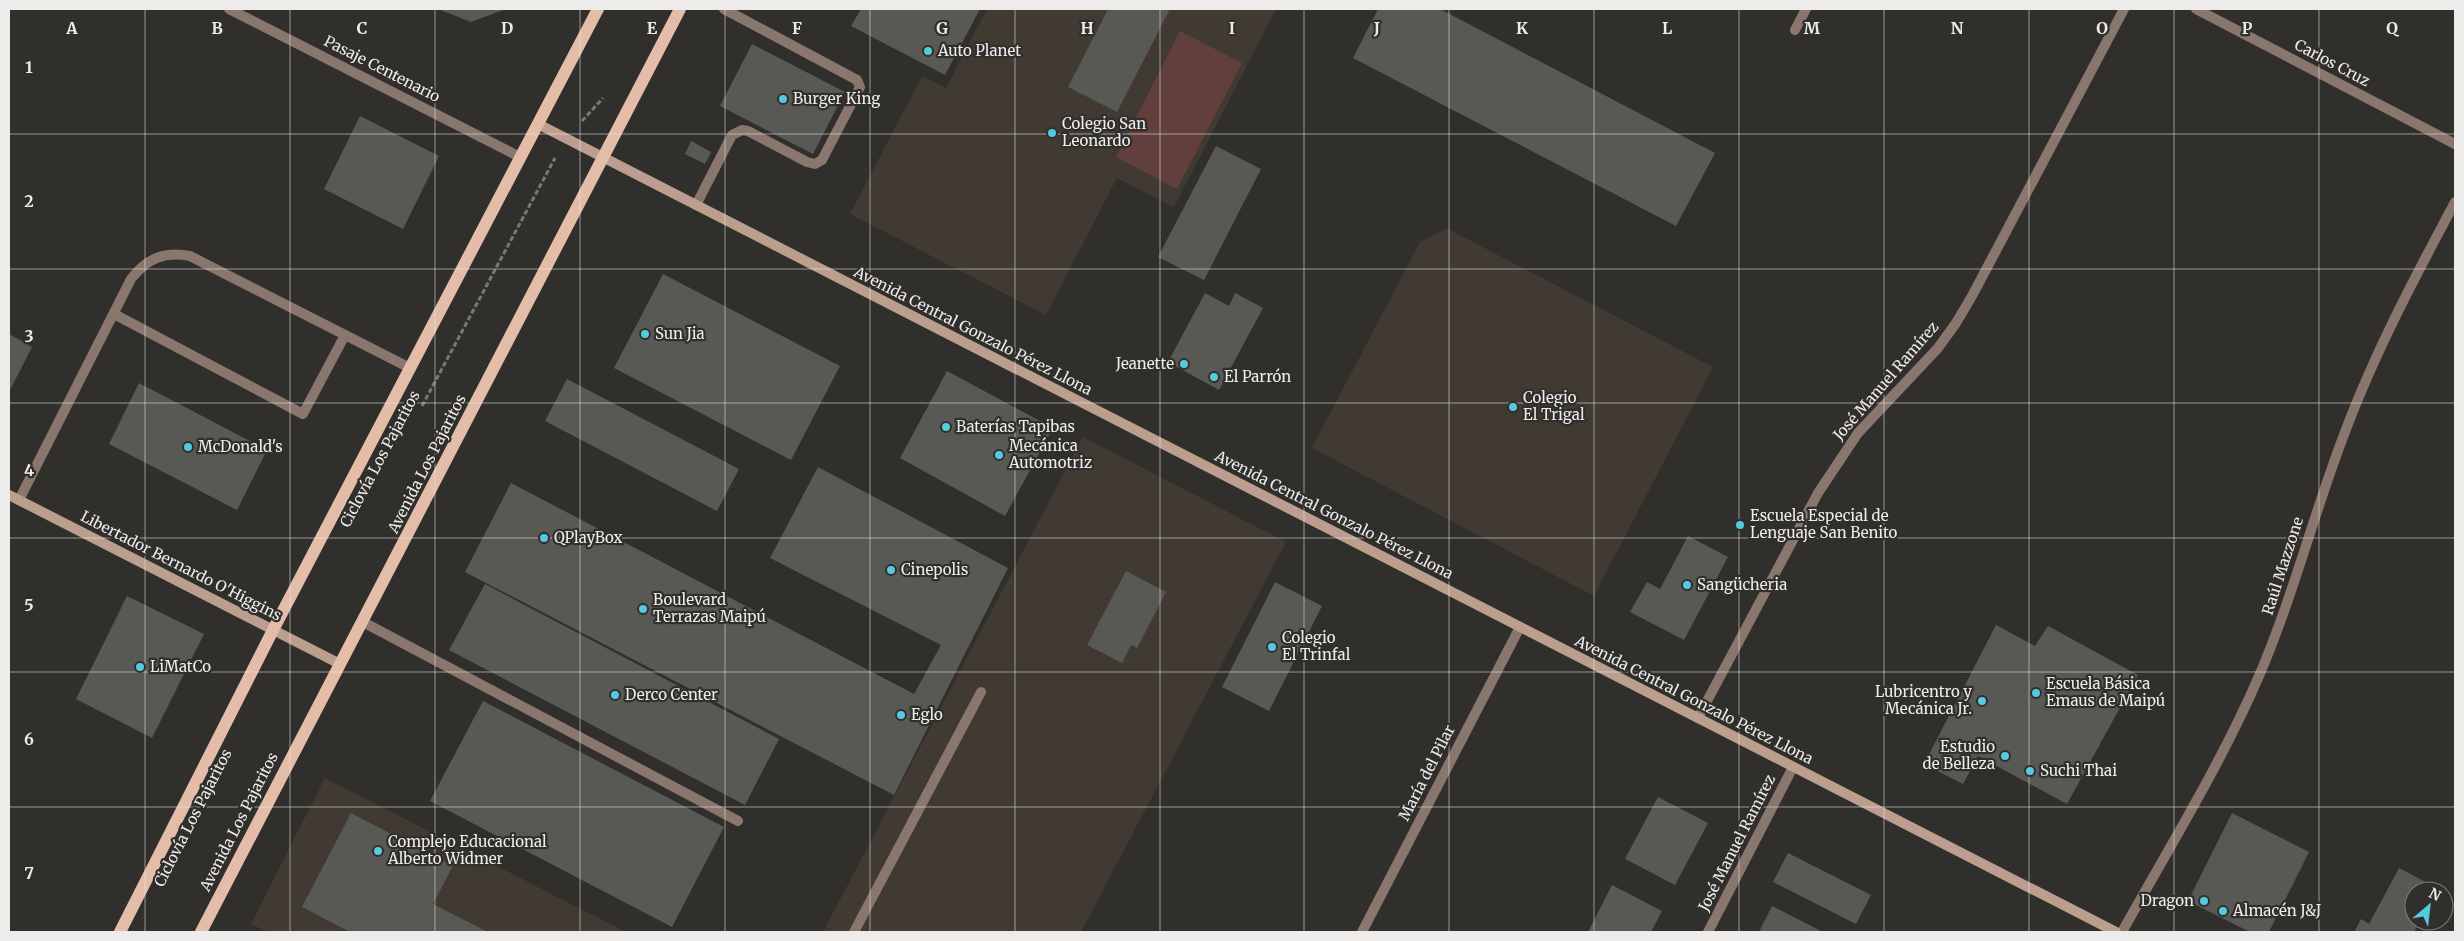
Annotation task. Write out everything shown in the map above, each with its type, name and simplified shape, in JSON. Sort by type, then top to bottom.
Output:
[{"type":"main road","points":[[120,932],[273,630],[598,9]]},
{"type":"main road","name":"Avenida Los Pajaritos","points":[[200,932],[363,622],[680,9]]},
{"type":"street","name":"Pasaje Centenario","points":[[229,9],[520,157]]},
{"type":"street","points":[[696,205],[732,135],[742,130],[748,131],[807,162],[815,164],[822,160],[860,87],[856,80],[724,9]]},
{"type":"street","points":[[1795,30],[1806,9]]},
{"type":"street","name":"José Manuel Ramírez","points":[[1698,718],[1836,462],[1877,412],[1938,348],[1972,296],[2124,9]]},
{"type":"street","name":"Carlos Cruz","points":[[2196,9],[2455,144]]},
{"type":"street","name":"Avenida Central Gonzalo Pérez Llona","points":[[538,124],[2116,932]]},
{"type":"street","name":"Raúl Mazzone","points":[[2122,932],[2246,705],[2273,642],[2328,476],[2361,393],[2398,312],[2455,202]]},
{"type":"street","points":[[20,500],[131,279],[151,259],[164,254],[177,254],[203,262],[410,368]]},
{"type":"street","points":[[114,314],[303,414],[345,335]]},
{"type":"street","name":"Libertador Bernardo O'Higgins","points":[[9,495],[340,664]]},
{"type":"street","points":[[363,622],[738,822]]},
{"type":"street","name":"María del Pilar","points":[[1362,932],[1520,627]]},
{"type":"street","points":[[854,932],[981,692]]},
{"type":"street","name":"José Manuel Ramírez","points":[[1708,932],[1793,767]]},
{"type":"path","name":"Ciclovía Los Pajaritos","points":[[420,410],[565,139],[610,91]]},
{"type":"shaded area","name":"Colegio San Leonardo","points":[[987,9],[1276,9],[1174,207],[1117,178],[1046,315],[850,214],[922,76],[946,88]]},
{"type":"shaded area","points":[[1180,31],[1242,63],[1177,189],[1116,157]]},
{"type":"shaded area","name":"Colegio El Trigal","points":[[1446,228],[1713,367],[1594,596],[1312,448],[1420,242]]},
{"type":"shaded area","points":[[1083,437],[1286,542],[1081,932],[823,932]]},
{"type":"shaded area","name":"Complejo Educacional Alberto Widmer","points":[[325,778],[626,932],[268,932],[251,924]]},
{"type":"building","points":[[438,9],[506,9],[471,22]]},
{"type":"building","name":"Auto Planet","points":[[861,9],[980,9],[945,75],[851,26]]},
{"type":"building","points":[[1108,9],[1170,9],[1117,112],[1068,87]]},
{"type":"building","points":[[1378,9],[1440,9],[1715,153],[1676,226],[1353,58]]},
{"type":"building","name":"Burger King","points":[[752,44],[845,92],[813,154],[720,106]]},
{"type":"building","points":[[360,116],[439,156],[403,229],[324,189]]},
{"type":"building","points":[[691,141],[711,152],[705,164],[685,154]]},
{"type":"building","points":[[1216,146],[1261,169],[1204,280],[1158,257]]},
{"type":"building","points":[[663,274],[840,366],[791,460],[614,368]]},
{"type":"building","points":[[1205,293],[1229,306],[1235,293],[1263,308],[1219,390],[1168,362]]},
{"type":"building","points":[[9,334],[32,347],[9,392]]},
{"type":"building","points":[[947,371],[1053,428],[1005,516],[900,458]]},
{"type":"building","points":[[567,379],[739,469],[717,511],[545,421]]},
{"type":"building","name":"McDonald's","points":[[139,383],[267,450],[237,510],[109,444]]},
{"type":"building","name":"Boulevard Terrazas Maipú","points":[[818,467],[1008,568],[894,795],[465,572],[511,483],[914,694],[941,645],[770,558]]},
{"type":"building","name":"Sangücheria","points":[[1688,536],[1728,557],[1684,640],[1630,612],[1647,582],[1660,589]]},
{"type":"building","points":[[1126,571],[1166,592],[1137,648],[1131,645],[1122,663],[1087,645]]},
{"type":"building","name":"Colegio El Trinfal","points":[[1275,582],[1322,606],[1269,711],[1222,687]]},
{"type":"building","name":"Derco Center","points":[[485,584],[779,739],[745,805],[449,650]]},
{"type":"building","name":"LiMatCo","points":[[127,596],[204,634],[152,738],[76,699]]},
{"type":"building","points":[[1996,625],[2035,646],[2048,626],[2138,675],[2067,804],[1978,756],[1963,784],[1924,764]]},
{"type":"building","points":[[483,701],[724,827],[672,927],[430,801]]},
{"type":"building","points":[[1658,797],[1708,823],[1675,885],[1625,859]]},
{"type":"building","points":[[351,813],[453,866],[433,904],[488,932],[350,932],[302,907]]},
{"type":"building","points":[[2232,813],[2309,852],[2269,932],[2250,932],[2188,901]]},
{"type":"building","points":[[1788,853],[1871,895],[1856,924],[1773,882]]},
{"type":"building","points":[[2399,868],[2424,881],[2404,881],[2404,931],[2414,932],[2354,932],[2361,919],[2369,924]]},
{"type":"building","points":[[1612,885],[1662,911],[1651,932],[1588,932]]},
{"type":"building","points":[[1772,906],[1823,932],[1759,932]]},
{"type":"place","name":"Auto Planet","points":[[928,51]]},
{"type":"place","name":"Burger King","points":[[783,99]]},
{"type":"place","name":"Colegio San Leonardo","points":[[1052,133]]},
{"type":"place","name":"Sun Jia","points":[[645,334]]},
{"type":"place","name":"Jeanette","points":[[1184,364]]},
{"type":"place","name":"El Parrón","points":[[1214,377]]},
{"type":"place","name":"Colegio El Trigal","points":[[1513,407]]},
{"type":"place","name":"Baterías Tapibas","points":[[946,427]]},
{"type":"place","name":"McDonald's","points":[[188,447]]},
{"type":"place","name":"Mecánica Automotriz","points":[[999,455]]},
{"type":"place","name":"Escuela Especial de Lenguaje San Benito","points":[[1740,525]]},
{"type":"place","name":"QPlayBox","points":[[544,538]]},
{"type":"place","name":"Cinepolis","points":[[891,570]]},
{"type":"place","name":"Sangücheria","points":[[1687,585]]},
{"type":"place","name":"Boulevard Terrazas Maipú","points":[[643,609]]},
{"type":"place","name":"Colegio El Trinfal","points":[[1272,647]]},
{"type":"place","name":"LiMatCo","points":[[140,667]]},
{"type":"place","name":"Escuela Básica Emaus de Maipú","points":[[2036,693]]},
{"type":"place","name":"Derco Center","points":[[615,695]]},
{"type":"place","name":"Lubricentro y Mecánica Jr.","points":[[1982,701]]},
{"type":"place","name":"Eglo","points":[[901,715]]},
{"type":"place","name":"Estudio de Belleza","points":[[2005,756]]},
{"type":"place","name":"Suchi Thai","points":[[2030,771]]},
{"type":"place","name":"Complejo Educacional Alberto Widmer","points":[[378,851]]},
{"type":"place","name":"Dragon","points":[[2204,901]]},
{"type":"place","name":"Almacén J&J","points":[[2223,911]]}]
